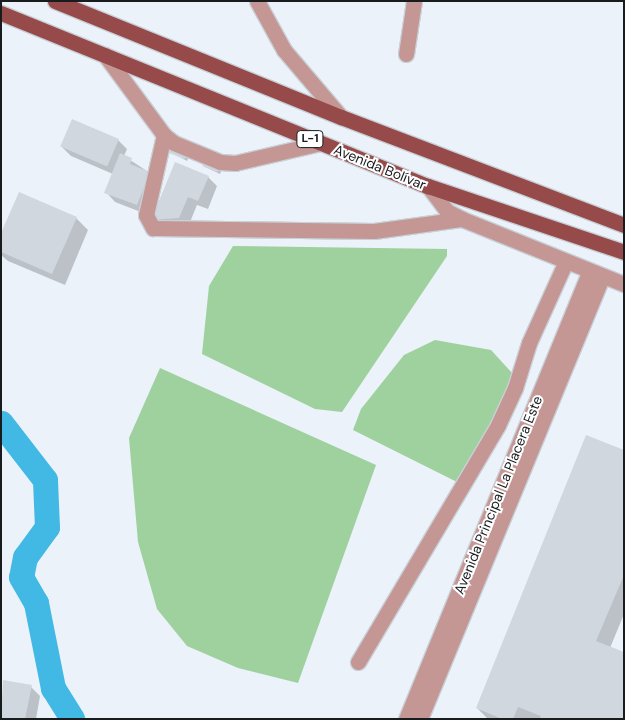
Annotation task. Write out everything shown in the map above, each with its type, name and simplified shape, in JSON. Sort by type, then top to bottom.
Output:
[{"type":"main road","name":"L-1","points":[[55,1],[341,117],[624,225]]},
{"type":"main road","name":"Avenida Bolívar","points":[[1,13],[428,186],[624,252]]},
{"type":"street","points":[[257,1],[284,50],[341,117]]},
{"type":"street","points":[[406,54],[414,1]]},
{"type":"street","points":[[105,56],[164,135],[174,143],[220,162],[235,163],[321,143]]},
{"type":"street","points":[[164,135],[146,215],[153,228],[374,231],[462,219]]},
{"type":"street","points":[[428,186],[447,211],[462,219],[624,284]]},
{"type":"street","points":[[358,662],[498,425],[515,388],[529,343],[566,261]]},
{"type":"street","name":"Avenida Principal La Placera Este","points":[[406,719],[596,273]]},
{"type":"street","name":"Avenida Principal La Placera Este","points":[[420,719],[596,273]]},
{"type":"green space","points":[[233,246],[447,249],[447,256],[342,412],[315,409],[202,354],[209,286]]},
{"type":"green space","points":[[435,340],[491,350],[525,387],[465,486],[353,430],[361,409],[404,355]]},
{"type":"green space","points":[[160,368],[376,465],[298,683],[238,668],[187,646],[157,609],[138,542],[129,438]]},
{"type":"building","points":[[72,119],[119,139],[107,167],[60,147]]},
{"type":"building","points":[[174,139],[190,145],[184,159],[169,153]]},
{"type":"building","points":[[208,152],[223,158],[217,172],[202,166]]},
{"type":"building","points":[[120,153],[132,158],[130,164],[150,172],[137,205],[104,193]]},
{"type":"building","points":[[175,162],[209,176],[198,201],[188,197],[179,218],[151,220]]},
{"type":"building","points":[[19,192],[77,217],[52,274],[1,252],[1,233]]},
{"type":"building","points":[[586,435],[624,450],[624,575],[596,641],[624,652],[624,719],[540,719],[541,716],[518,707],[513,719],[502,719],[476,708]]},
{"type":"building","points":[[3,680],[32,685],[25,719],[1,719]]},
{"type":"waterway","points":[[1,423],[45,480],[47,527],[25,557],[21,577],[36,603],[53,688],[72,719]]}]
